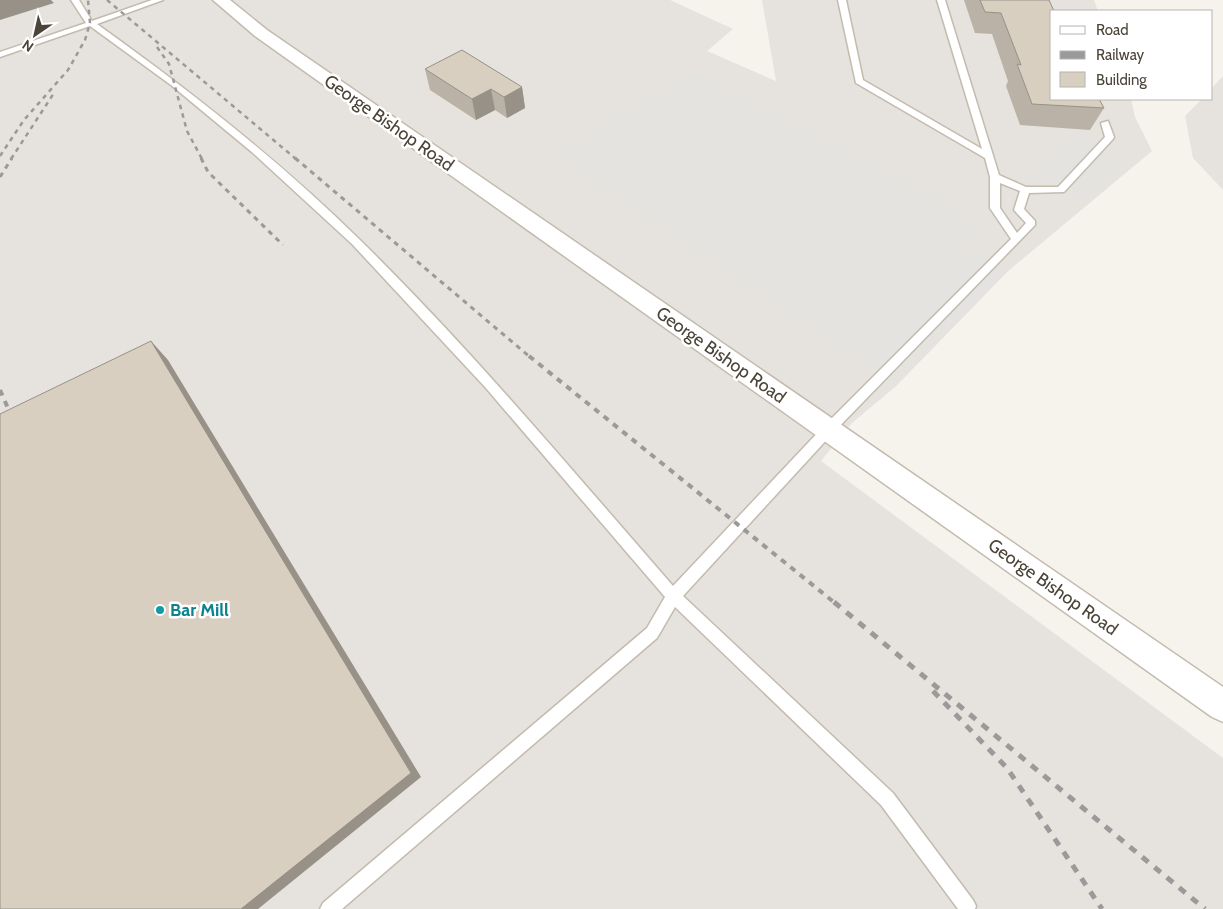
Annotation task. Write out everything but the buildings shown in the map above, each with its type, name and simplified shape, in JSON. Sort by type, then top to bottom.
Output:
[{"type":"street","name":"George Bishop Road","points":[[222,0],[261,33],[1223,706]]},
{"type":"lane","points":[[75,0],[90,23],[174,83],[256,152],[356,242],[489,384],[673,596],[887,798],[967,906]]},
{"type":"lane","points":[[0,55],[159,0]]},
{"type":"lane","points":[[842,0],[859,81],[988,156]]},
{"type":"lane","points":[[941,0],[995,177],[995,208],[1016,240]]},
{"type":"lane","points":[[995,177],[1025,190],[1061,190],[1110,136],[1106,124]]},
{"type":"lane","points":[[329,909],[652,632],[673,596],[828,430],[1032,223],[1019,210],[1025,190]]},
{"type":"shaded area","points":[[0,0],[670,0],[733,29],[707,51],[776,81],[762,0],[1094,0],[1098,10],[1050,10],[1050,100],[1131,100],[1135,117],[1152,151],[1007,272],[895,387],[852,423],[821,461],[1223,758],[1223,909],[0,909]]},
{"type":"shaded area","points":[[696,68],[989,224],[964,247],[1007,272],[895,387],[548,153]]},
{"type":"shaded area","points":[[1223,76],[1223,190],[1193,158],[1185,116],[1201,100],[1213,100],[1213,87]]},
{"type":"shaded area","points":[[1076,131],[1129,155],[1080,203],[1026,175]]},
{"type":"railway","points":[[0,156],[24,120],[68,70],[85,40],[90,23],[88,0]]},
{"type":"railway","points":[[107,0],[296,159]]},
{"type":"railway","points":[[157,47],[169,64],[187,131],[202,159]]},
{"type":"railway","points":[[11,159],[54,93]]},
{"type":"railway","points":[[0,177],[12,158]]},
{"type":"railway","points":[[201,158],[208,172],[283,245]]},
{"type":"railway","points":[[295,158],[530,357]]},
{"type":"railway","points":[[529,356],[835,603]]},
{"type":"railway","points":[[0,390],[14,422]]},
{"type":"railway","points":[[834,602],[1205,909]]},
{"type":"railway","points":[[933,691],[1007,768],[1102,909]]},
{"type":"place","name":"Bar Mill","points":[[160,610]]}]
